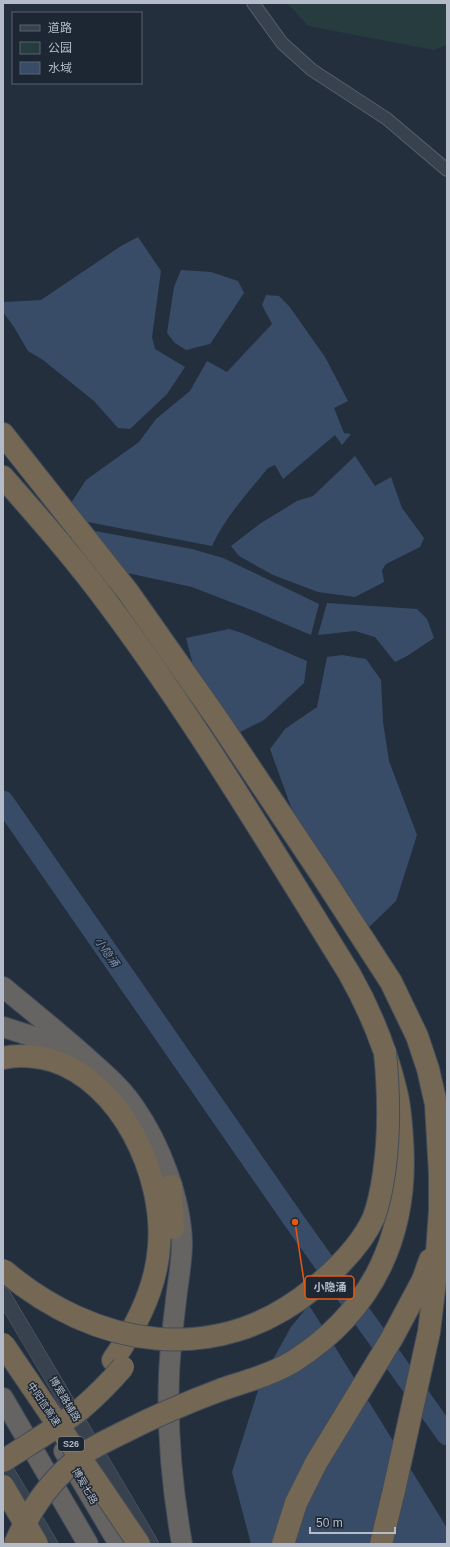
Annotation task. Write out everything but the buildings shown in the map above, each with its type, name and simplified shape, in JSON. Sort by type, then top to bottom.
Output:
[{"type":"highway","points":[[3,434],[98,553],[157,633],[227,733],[391,982],[417,1036],[428,1069],[436,1104],[440,1174],[440,1210],[435,1281],[429,1332],[381,1544]]},
{"type":"highway","points":[[3,477],[77,564],[109,605],[198,733],[350,973],[364,1000],[385,1052],[396,1092],[403,1154],[402,1191],[396,1226],[388,1251],[380,1270],[368,1291],[350,1314],[313,1348],[293,1362],[144,1421],[85,1453],[62,1473],[44,1494],[28,1518],[15,1544]]},
{"type":"highway","points":[[3,987],[96,1065],[121,1091],[135,1108],[159,1152],[171,1186],[179,1216],[182,1245],[170,1348],[168,1405],[169,1447],[177,1516],[182,1544]]},
{"type":"highway","points":[[3,1027],[61,1047],[96,1065]]},
{"type":"highway","points":[[3,1270],[32,1292],[84,1321],[128,1334],[177,1340],[221,1336],[262,1322],[304,1296],[323,1280],[346,1257],[363,1236],[374,1217],[382,1189],[387,1155],[389,1122],[385,1052]]},
{"type":"highway","points":[[3,1058],[26,1056],[43,1058],[58,1063],[78,1072],[93,1083],[109,1099],[122,1116],[145,1159],[155,1195],[159,1225],[159,1246],[156,1271],[141,1315],[128,1339],[118,1364],[101,1391],[80,1410],[3,1461]]},
{"type":"highway","points":[[3,1446],[72,1399],[92,1382],[118,1364],[139,1344],[152,1320],[161,1298],[168,1273],[173,1230],[171,1186]]},
{"type":"highway","points":[[283,1544],[296,1503],[316,1462],[392,1338],[423,1280],[434,1244],[440,1210]]},
{"type":"highway","name":"博爱七路","points":[[3,1345],[119,1544]]},
{"type":"highway","name":"中阳信高速","points":[[3,1345],[139,1544]]},
{"type":"highway","points":[[3,1398],[88,1544]]},
{"type":"highway","points":[[3,1486],[37,1544]]},
{"type":"street","points":[[253,3],[282,44],[312,70],[388,119],[447,170]]},
{"type":"street","name":"博爱路辅路","points":[[3,1295],[151,1544]]},
{"type":"street","points":[[3,1465],[50,1544]]},
{"type":"green space","points":[[287,3],[447,3],[447,45],[434,50],[308,26]]},
{"type":"water","points":[[138,237],[161,271],[152,337],[155,349],[185,367],[167,394],[130,429],[118,428],[94,401],[43,360],[28,351],[3,312],[3,303],[41,300],[121,246]]},
{"type":"water","points":[[181,270],[211,272],[238,281],[244,293],[210,344],[186,350],[175,343],[167,333],[174,287]]},
{"type":"water","points":[[266,295],[279,296],[289,306],[325,357],[348,401],[334,408],[344,433],[351,434],[342,445],[335,435],[283,479],[275,465],[268,468],[230,515],[212,546],[62,517],[86,480],[139,442],[156,419],[190,391],[207,361],[227,372],[272,324],[262,305]]},
{"type":"water","points":[[355,456],[375,486],[391,477],[402,508],[424,538],[420,547],[386,564],[382,570],[384,582],[355,597],[318,592],[273,575],[239,556],[231,546],[261,523],[297,501],[313,496]]},
{"type":"water","points":[[63,525],[192,549],[223,558],[319,604],[311,635],[192,587],[63,559],[52,551]]},
{"type":"water","points":[[327,603],[417,609],[427,619],[434,638],[395,662],[375,637],[355,631],[318,635]]},
{"type":"water","points":[[229,629],[242,633],[307,661],[304,683],[264,720],[214,745],[186,638]]},
{"type":"water","points":[[342,655],[366,659],[381,680],[383,722],[389,761],[417,835],[396,901],[367,929],[307,851],[270,749],[285,729],[317,707],[327,657]]},
{"type":"water","points":[[309,1305],[447,1528],[447,1544],[251,1544],[232,1472],[261,1381],[291,1327]]},
{"type":"waterway","name":"小隐涌","points":[[3,801],[295,1222],[447,1435]]},
{"type":"place","name":"小隐涌","points":[[295,1222]]}]
